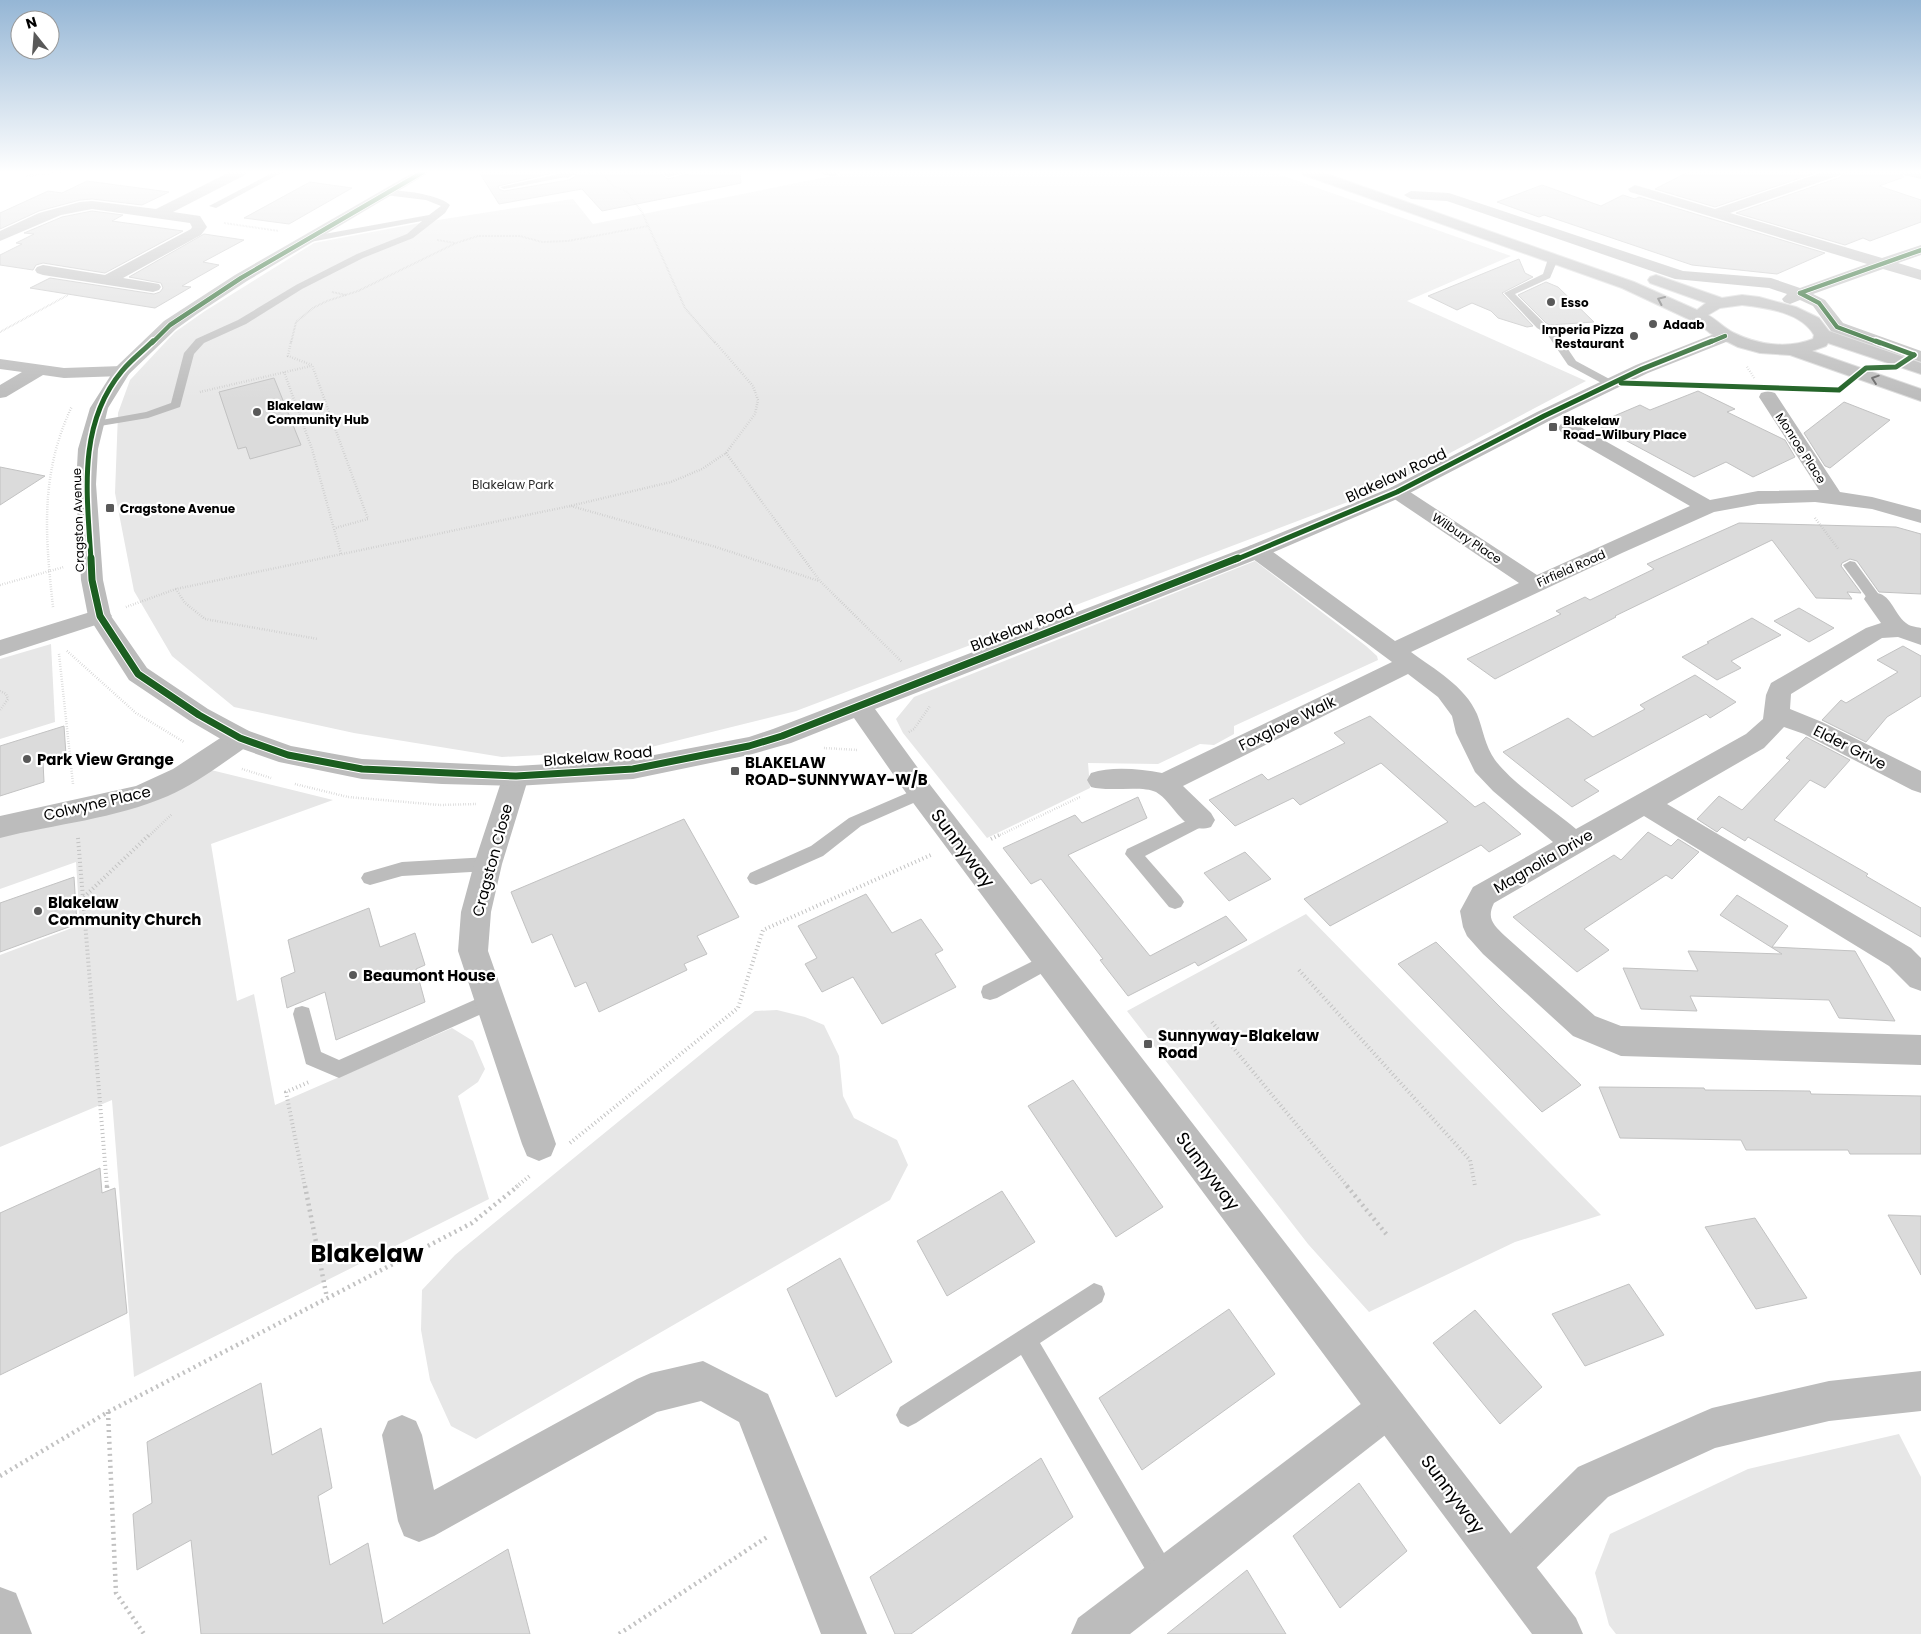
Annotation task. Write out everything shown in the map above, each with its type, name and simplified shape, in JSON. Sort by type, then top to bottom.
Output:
[{"type":"main road","points":[[103,279],[164,248]]},
{"type":"main road","name":"Cragston Avenue","points":[[288,755],[240,738],[199,715],[138,674],[100,616],[92,580],[86,484],[88,448],[99,408],[122,371],[164,330],[191,310],[292,248]]},
{"type":"main road","points":[[1525,248],[1628,286],[1705,320],[1725,336],[1765,348],[1795,351],[1921,395]]},
{"type":"main road","points":[[1564,248],[1719,302]]},
{"type":"main road","points":[[1600,248],[1681,276],[1771,283],[1800,293],[1819,303],[1837,327],[1921,357]]},
{"type":"main road","points":[[1831,248],[1921,276]]},
{"type":"main road","points":[[1778,306],[1800,293],[1921,250]]},
{"type":"main road","points":[[43,270],[153,287]]},
{"type":"main road","points":[[1705,320],[1704,312],[1710,305],[1719,302],[1735,300],[1778,306],[1800,314],[1814,323],[1823,334],[1921,369]]},
{"type":"main road","points":[[1795,351],[1816,345],[1820,342],[1823,334]]},
{"type":"main road","name":"Blakelaw Road","points":[[288,755],[362,769],[442,774],[511,789],[633,769],[782,736],[1257,551],[1398,492],[1611,384],[1725,336]]},
{"type":"main road","points":[[0,364],[38,371],[96,373],[122,371]]},
{"type":"main road","points":[[0,393],[38,371]]},
{"type":"main road","name":"Monroe Place","points":[[1764,392],[1834,498]]},
{"type":"main road","points":[[1568,428],[1707,507]]},
{"type":"main road","name":"Wilbury Place","points":[[1398,492],[1536,584]]},
{"type":"main road","name":"Firfield Road","points":[[1402,657],[1536,584],[1707,507],[1747,499],[1834,498],[1872,503],[1908,511],[1921,517]]},
{"type":"main road","points":[[1257,551],[1447,691],[1457,702],[1464,714],[1472,739],[1484,765],[1502,784],[1574,843]]},
{"type":"main road","name":"Magnolia Drive","points":[[1875,599],[1909,633]]},
{"type":"main road","points":[[0,648],[57,637],[100,616]]},
{"type":"main road","name":"Magnolia Drive","points":[[1909,633],[1884,629],[1874,633],[1780,689],[1776,700],[1777,714],[1770,728],[1755,741],[1483,895],[1475,911],[1478,927],[1494,945],[1584,1026],[1621,1041],[1921,1050]]},
{"type":"main road","name":"Foxglove Walk","points":[[1164,784],[1402,657]]},
{"type":"main road","name":"Sunnyway","points":[[859,706],[921,793],[1560,1634]]},
{"type":"main road","name":"Elder Grive","points":[[1777,714],[1813,728],[1921,783]]},
{"type":"main road","name":"Colwyne Place","points":[[0,827],[145,794],[180,778],[240,738]]},
{"type":"main road","points":[[1093,788],[1146,780],[1164,784],[1201,820]]},
{"type":"main road","name":"Cragston Close","points":[[511,789],[488,864],[476,912],[473,951],[539,1156]]},
{"type":"main road","points":[[1644,803],[1900,957],[1921,978]]},
{"type":"main road","points":[[402,1435],[419,1521],[651,1393],[703,1381],[754,1408],[844,1634]]},
{"type":"main road","points":[[1508,1566],[1593,1482],[1712,1428],[1829,1402],[1919,1395]]},
{"type":"main road","points":[[1094,1634],[1388,1408]]},
{"type":"main road","points":[[0,1609],[9,1634]]},
{"type":"lane","points":[[94,424],[148,415],[176,405],[189,353],[200,341],[242,322],[299,287],[379,248]]},
{"type":"lane","points":[[1553,258],[1547,276],[1509,293],[1541,326],[1551,332],[1572,363],[1611,384]]},
{"type":"lane","name":"Magnolia Drive","points":[[1850,565],[1875,599]]},
{"type":"lane","points":[[756,878],[817,851],[855,822],[921,793]]},
{"type":"lane","points":[[1175,902],[1133,854],[1201,820]]},
{"type":"lane","points":[[370,878],[402,869],[488,864]]},
{"type":"lane","points":[[990,992],[1049,961]]},
{"type":"lane","points":[[302,1014],[313,1058],[340,1068],[490,1001]]},
{"type":"lane","points":[[908,1415],[1094,1294]]},
{"type":"lane","points":[[1025,1338],[1165,1579]]},
{"type":"path","points":[[335,528],[368,519],[312,365],[288,356],[296,322],[313,308],[326,301],[358,291],[445,248]]},
{"type":"path","points":[[128,615],[124,608],[176,589],[570,506],[671,482],[702,469],[726,453],[754,414],[758,400],[753,386],[685,308],[658,248]]},
{"type":"path","points":[[0,332],[103,279]]},
{"type":"path","points":[[176,405],[191,394],[312,365]]},
{"type":"path","points":[[284,372],[312,449],[341,554]]},
{"type":"path","points":[[96,373],[71,407],[55,447],[46,502],[49,571],[76,810],[107,1189]]},
{"type":"path","points":[[1750,385],[1764,392]]},
{"type":"path","points":[[726,453],[820,581],[903,663],[934,700],[914,729],[870,751],[825,748],[815,750]]},
{"type":"path","points":[[1799,497],[1850,565]]},
{"type":"path","points":[[570,506],[716,548],[820,581]]},
{"type":"path","points":[[0,585],[91,560]]},
{"type":"path","points":[[176,589],[185,603],[205,619],[318,639]]},
{"type":"path","points":[[57,637],[136,712],[210,758],[278,780]]},
{"type":"path","points":[[0,691],[6,694],[8,699],[0,710]]},
{"type":"path","points":[[286,782],[348,797],[440,805],[511,789]]},
{"type":"path","points":[[569,1144],[738,1008],[763,930],[1080,797],[1093,788]]},
{"type":"path","points":[[83,897],[175,810]]},
{"type":"path","points":[[1299,970],[1470,1160],[1475,1186]]},
{"type":"path","points":[[1212,1022],[1387,1235]]},
{"type":"path","points":[[327,1298],[286,1092],[340,1068]]},
{"type":"path","points":[[0,1476],[108,1412],[472,1222],[539,1156]]},
{"type":"path","points":[[108,1412],[116,1593],[144,1634]]},
{"type":"path","points":[[619,1634],[797,1518]]},
{"type":"green space","name":"Blakelaw Park","points":[[306,248],[1489,248],[1511,256],[1407,301],[1586,381],[1382,489],[796,711],[639,750],[502,757],[354,733],[234,707],[172,656],[134,591],[115,493],[118,413],[130,380],[175,332]]},
{"type":"green space","points":[[1255,561],[1366,646],[1377,656],[1378,660],[1234,726],[1234,734],[1214,745],[1200,744],[1158,764],[1088,763],[1090,788],[987,838],[903,733],[896,719],[914,697]]},
{"type":"green space","points":[[51,644],[55,722],[0,739],[0,659]]},
{"type":"green space","points":[[211,770],[333,800],[211,844],[237,1001],[254,994],[275,1105],[452,1028],[473,1041],[485,1069],[478,1082],[458,1096],[489,1199],[134,1377],[112,1100],[0,1147],[0,955],[80,925],[76,862],[0,889],[0,834]]},
{"type":"green space","points":[[1306,914],[1601,1215],[1515,1242],[1369,1312],[1308,1244],[1127,1011]]},
{"type":"green space","points":[[777,1010],[805,1017],[824,1025],[839,1056],[843,1096],[854,1118],[897,1140],[908,1165],[890,1200],[476,1439],[451,1426],[430,1380],[421,1330],[422,1290],[455,1255],[727,1033],[755,1011]]},
{"type":"green space","points":[[1899,1434],[1921,1477],[1921,1634],[1616,1634],[1609,1625],[1595,1573],[1610,1534],[1748,1469]]},
{"type":"building","points":[[13,248],[151,248],[105,273],[43,263],[36,265],[33,270],[0,265],[0,255]]},
{"type":"building","points":[[179,248],[229,248],[203,262],[219,265],[182,286],[191,287],[155,308],[30,288],[50,278],[154,294],[160,292],[163,288],[161,283],[129,277]]},
{"type":"building","points":[[1642,248],[1809,248],[1825,253],[1777,274],[1692,265]]},
{"type":"building","points":[[1519,259],[1525,273],[1533,277],[1502,293],[1533,326],[1527,327],[1498,318],[1491,311],[1472,303],[1457,310],[1428,296]]},
{"type":"building","points":[[1546,282],[1558,287],[1594,322],[1550,325],[1546,323],[1518,295]]},
{"type":"building","name":"Blakelaw Community Hub","points":[[274,378],[301,445],[250,459],[246,447],[238,449],[219,392]]},
{"type":"building","points":[[1698,391],[1735,409],[1727,412],[1785,440],[1795,457],[1753,477],[1726,462],[1694,477],[1599,426],[1611,421],[1607,419],[1640,405],[1650,410]]},
{"type":"building","points":[[1844,402],[1890,420],[1830,468],[1825,466],[1804,433]]},
{"type":"building","points":[[0,467],[45,476],[0,505]]},
{"type":"building","points":[[1739,523],[1896,527],[1921,534],[1921,594],[1879,592],[1857,561],[1850,559],[1842,563],[1841,566],[1861,593],[1847,592],[1852,599],[1816,598],[1772,540],[1615,616],[1495,679],[1467,659],[1561,614],[1556,611],[1585,597],[1590,600],[1654,569],[1647,564]]},
{"type":"building","points":[[1799,608],[1834,628],[1809,642],[1774,621]]},
{"type":"building","points":[[1752,618],[1781,635],[1731,661],[1741,668],[1717,680],[1682,657],[1709,643],[1707,642]]},
{"type":"building","points":[[1903,646],[1921,656],[1921,696],[1887,717],[1866,742],[1822,720],[1841,700],[1846,703],[1898,672],[1877,660]]},
{"type":"building","points":[[1695,675],[1736,702],[1710,718],[1706,714],[1584,780],[1599,791],[1572,807],[1503,752],[1568,718],[1593,737],[1645,709],[1640,705]]},
{"type":"building","points":[[1370,716],[1475,807],[1484,802],[1521,834],[1489,852],[1481,845],[1330,926],[1304,899],[1448,822],[1381,763],[1300,805],[1293,798],[1235,826],[1209,800],[1262,774],[1268,780],[1345,743],[1334,733]]},
{"type":"building","name":"Park View Grange","points":[[64,726],[66,755],[43,762],[44,782],[0,796],[0,746]]},
{"type":"building","points":[[1806,737],[1850,760],[1825,788],[1810,780],[1774,820],[1868,874],[1866,876],[1921,908],[1921,937],[1748,837],[1745,841],[1722,827],[1717,832],[1697,819],[1719,796],[1742,810],[1790,760],[1786,758]]},
{"type":"building","points":[[1138,797],[1147,818],[1068,855],[1150,956],[1226,916],[1247,940],[1198,966],[1195,962],[1128,996],[1100,960],[1103,959],[1041,879],[1031,884],[1003,848],[1075,815],[1082,823]]},
{"type":"building","points":[[684,819],[739,917],[697,936],[707,954],[684,964],[687,970],[599,1012],[586,982],[575,987],[552,934],[532,943],[511,892]]},
{"type":"building","points":[[1648,832],[1671,846],[1678,839],[1699,852],[1672,879],[1666,875],[1584,929],[1609,950],[1577,972],[1513,917],[1614,855],[1621,860]]},
{"type":"building","points":[[1245,852],[1271,879],[1229,901],[1204,873]]},
{"type":"building","name":"Blakelaw Community Church","points":[[74,877],[77,924],[0,952],[0,903]]},
{"type":"building","points":[[866,894],[892,933],[921,919],[943,950],[935,954],[956,987],[882,1024],[853,977],[822,992],[805,964],[817,958],[798,926]]},
{"type":"building","points":[[1737,895],[1788,926],[1772,947],[1855,951],[1895,1021],[1839,1018],[1829,1000],[1690,996],[1697,1011],[1641,1009],[1623,968],[1698,971],[1688,951],[1782,954],[1720,915]]},
{"type":"building","name":"Beaumont House","points":[[369,908],[380,947],[415,933],[425,965],[416,969],[425,1002],[336,1040],[325,992],[287,1008],[281,978],[295,972],[288,940]]},
{"type":"building","points":[[1436,942],[1581,1085],[1542,1112],[1398,964]]},
{"type":"building","points":[[1073,1080],[1163,1207],[1116,1237],[1028,1106]]},
{"type":"building","points":[[1599,1087],[1704,1088],[1705,1090],[1810,1091],[1811,1094],[1921,1096],[1921,1154],[1850,1154],[1848,1150],[1746,1150],[1741,1140],[1620,1138]]},
{"type":"building","points":[[100,1168],[102,1193],[115,1188],[127,1313],[0,1375],[0,1213]]},
{"type":"building","points":[[1002,1191],[1035,1242],[947,1296],[917,1241]]},
{"type":"building","points":[[1888,1215],[1921,1216],[1921,1275]]},
{"type":"building","points":[[1755,1218],[1807,1298],[1756,1309],[1705,1227]]},
{"type":"building","points":[[840,1258],[892,1362],[836,1397],[787,1289]]},
{"type":"building","points":[[1629,1284],[1664,1335],[1585,1366],[1552,1314]]},
{"type":"building","points":[[1229,1309],[1275,1374],[1142,1470],[1099,1398]]},
{"type":"building","points":[[1475,1310],[1542,1387],[1500,1424],[1433,1343]]},
{"type":"building","points":[[261,1383],[272,1455],[321,1428],[332,1488],[318,1496],[330,1565],[368,1543],[383,1624],[508,1549],[530,1634],[201,1634],[191,1540],[137,1570],[133,1514],[152,1503],[147,1442]]},
{"type":"building","points":[[1041,1458],[1073,1517],[911,1634],[895,1634],[870,1577]]},
{"type":"building","points":[[1359,1483],[1407,1551],[1340,1608],[1293,1536]]},
{"type":"building","points":[[1247,1570],[1286,1634],[1167,1634]]},
{"type":"cycle path","points":[[292,248],[241,278],[170,325],[122,371],[99,408],[88,449],[86,484],[92,580],[100,616],[138,674],[199,715],[240,738],[288,755],[362,769],[442,774],[516,776],[633,769],[749,746],[782,736],[1257,551],[1397,492],[1544,416],[1642,369],[1725,336]]},
{"type":"cycle path","points":[[1800,293],[1921,250]]},
{"type":"cycle path","points":[[1800,293],[1819,303],[1837,327],[1914,355]]},
{"type":"cycle path","points":[[1621,383],[1839,390],[1866,368],[1896,367],[1914,355]]},
{"type":"place","name":"Esso","points":[[1551,302]]},
{"type":"place","name":"Adaab","points":[[1653,324]]},
{"type":"place","name":"Imperia Pizza Restaurant","points":[[1634,336]]},
{"type":"place","name":"Blakelaw Community Hub","points":[[257,412]]},
{"type":"place","name":"Blakelaw Road-Wilbury Place","points":[[1553,427]]},
{"type":"place","name":"Cragstone Avenue","points":[[110,508]]},
{"type":"place","name":"Park View Grange","points":[[27,759]]},
{"type":"place","name":"BLAKELAW ROAD-SUNNYWAY-W/B","points":[[735,771]]},
{"type":"place","name":"Blakelaw Community Church","points":[[38,911]]},
{"type":"place","name":"Beaumont House","points":[[353,975]]},
{"type":"place","name":"Sunnyway-Blakelaw Road","points":[[1148,1044]]},
{"type":"district","name":"Blakelaw","points":[[367,1253]]}]
